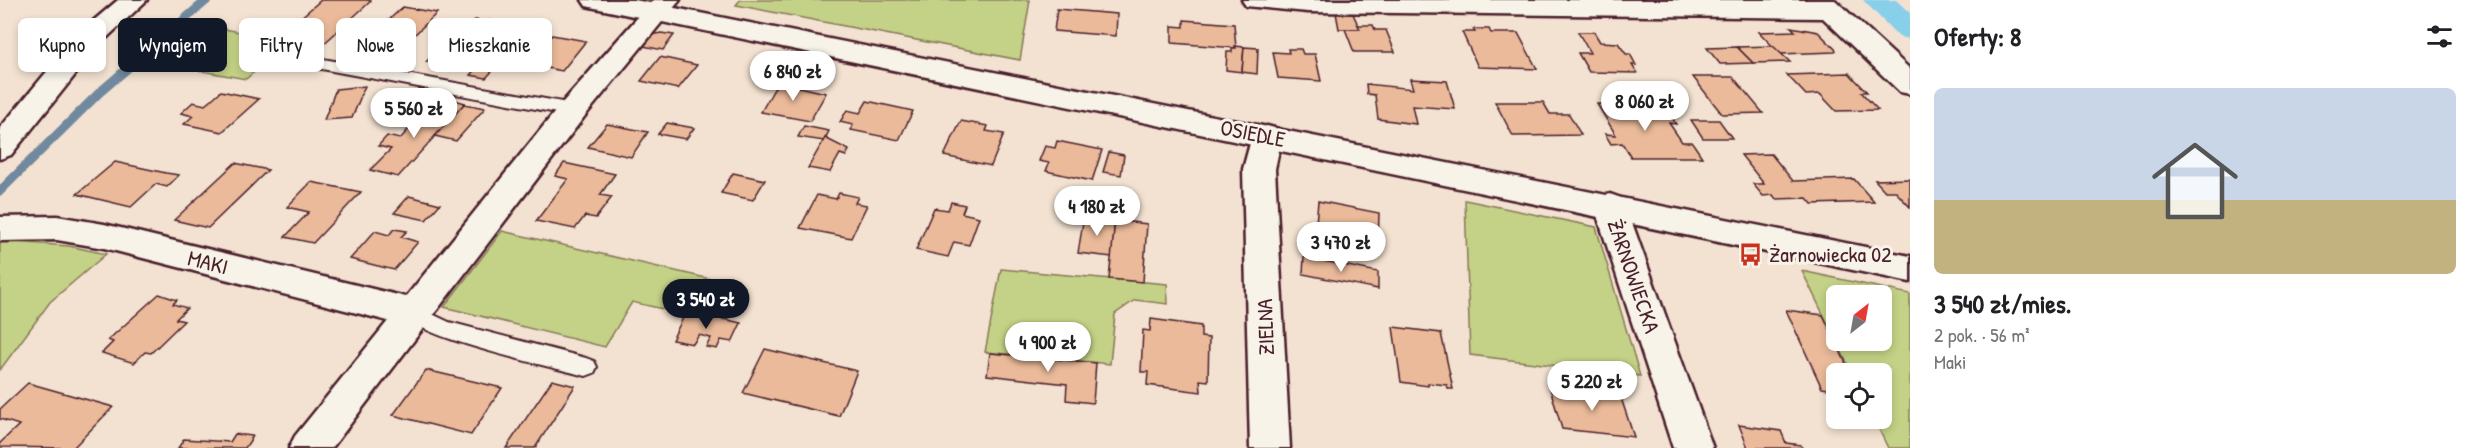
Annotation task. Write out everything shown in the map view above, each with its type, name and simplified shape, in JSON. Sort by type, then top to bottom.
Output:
[{"type":"street","points":[[0,148],[89,39],[134,0]]},
{"type":"street","name":"OSIEDLE","points":[[595,0],[662,6],[1267,136],[1910,269]]},
{"type":"street","points":[[1255,0],[1308,4],[1826,5],[1910,85]]},
{"type":"street","points":[[309,448],[573,110],[662,6]]},
{"type":"street","name":"ZIELNA","points":[[1267,136],[1259,170],[1270,448]]},
{"type":"street","name":"ŻARNOWIECKA","points":[[1610,206],[1693,448]]},
{"type":"street","name":"MAKI","points":[[0,229],[57,228],[104,236],[413,314]]},
{"type":"lane","points":[[324,64],[573,110]]},
{"type":"lane","points":[[413,314],[442,329],[586,367]]},
{"type":"green space","points":[[740,0],[1030,0],[1020,60],[736,5]]},
{"type":"green space","points":[[227,29],[239,32],[239,72],[254,72],[246,79],[207,72],[227,72]]},
{"type":"green space","points":[[1465,200],[1596,227],[1640,376],[1470,355]]},
{"type":"green space","points":[[502,231],[745,287],[728,320],[685,314],[632,302],[605,347],[444,307]]},
{"type":"green space","points":[[0,241],[69,246],[106,254],[50,302],[0,370]]},
{"type":"green space","points":[[1001,269],[1167,284],[1168,304],[1135,300],[1115,314],[1110,364],[985,352]]},
{"type":"green space","points":[[1802,271],[1868,285],[1826,285],[1826,320]]},
{"type":"green space","points":[[1892,290],[1910,294],[1910,448],[1888,448],[1879,429],[1892,429],[1892,363],[1847,363],[1841,351],[1892,351]]},
{"type":"building","points":[[321,0],[371,1],[352,18],[336,18],[336,33],[324,43],[324,18],[300,18]]},
{"type":"building","points":[[403,7],[437,13],[432,18],[428,18],[428,22],[416,33],[416,18],[391,18]]},
{"type":"building","points":[[1057,9],[1117,14],[1116,36],[1054,31]]},
{"type":"building","points":[[1336,13],[1353,14],[1360,29],[1339,29]]},
{"type":"building","points":[[1184,20],[1234,24],[1236,48],[1172,43],[1172,26],[1184,27]]},
{"type":"building","points":[[1358,25],[1373,25],[1375,30],[1386,30],[1395,52],[1354,52],[1345,29],[1360,29]]},
{"type":"building","points":[[1791,27],[1818,32],[1836,50],[1835,52],[1780,54],[1759,32],[1795,31]]},
{"type":"building","points":[[1473,29],[1489,29],[1491,33],[1518,33],[1537,69],[1478,67],[1462,32],[1475,32]]},
{"type":"building","points":[[1578,32],[1594,32],[1600,42],[1618,43],[1626,54],[1630,54],[1636,65],[1632,65],[1637,73],[1589,72],[1578,53],[1590,53]]},
{"type":"building","points":[[661,33],[674,35],[663,50],[643,46],[652,35]]},
{"type":"building","points":[[552,35],[586,41],[562,71],[552,69]]},
{"type":"building","points":[[1235,46],[1244,47],[1242,72],[1226,70],[1227,52],[1232,52]]},
{"type":"building","points":[[1773,46],[1790,62],[1753,63],[1737,47]]},
{"type":"building","points":[[1244,47],[1258,48],[1257,74],[1242,72]]},
{"type":"building","points":[[1737,47],[1753,63],[1720,64],[1707,48]]},
{"type":"building","points":[[1288,49],[1301,49],[1303,54],[1315,54],[1321,81],[1278,78],[1273,52],[1289,53]]},
{"type":"building","points":[[660,57],[697,65],[678,89],[641,81]]},
{"type":"building","points":[[473,72],[492,72],[486,78],[470,75]]},
{"type":"building","points":[[1849,73],[1867,92],[1861,92],[1878,110],[1836,111],[1820,94],[1806,95],[1787,75]]},
{"type":"building","points":[[1693,77],[1733,77],[1763,113],[1722,114]]},
{"type":"building","points":[[1410,79],[1447,81],[1455,109],[1412,106],[1416,124],[1378,119],[1375,95],[1367,94],[1366,84],[1413,89]]},
{"type":"building","points":[[778,82],[826,93],[810,121],[761,112]]},
{"type":"building","points":[[365,86],[352,118],[324,120],[336,89]]},
{"type":"building","points":[[221,91],[259,99],[222,132],[184,124],[193,116],[181,113],[193,102],[205,105]]},
{"type":"building","points":[[454,100],[465,103],[398,177],[370,170],[391,149],[378,146],[387,136],[400,139],[417,120],[405,118],[415,108],[427,110],[430,107],[445,110]]},
{"type":"building","points":[[867,101],[913,111],[899,140],[851,130],[853,125],[840,122],[847,110],[860,113]]},
{"type":"building","points":[[1495,102],[1543,102],[1550,114],[1569,114],[1581,135],[1513,136]]},
{"type":"building","points":[[464,104],[485,108],[456,141],[435,136]]},
{"type":"building","points":[[1597,104],[1655,104],[1664,117],[1671,116],[1676,124],[1669,123],[1682,142],[1692,142],[1702,157],[1631,157],[1622,143],[1611,144],[1605,134],[1616,135]]},
{"type":"building","points":[[1691,120],[1719,120],[1732,138],[1703,138]]},
{"type":"building","points":[[961,121],[988,126],[986,131],[1004,134],[991,166],[944,156]]},
{"type":"building","points":[[667,123],[694,128],[686,139],[658,134]]},
{"type":"building","points":[[607,124],[648,132],[631,157],[588,147]]},
{"type":"building","points":[[804,126],[829,131],[824,141],[798,137]]},
{"type":"building","points":[[825,138],[849,150],[846,156],[840,154],[830,172],[808,168]]},
{"type":"building","points":[[1057,141],[1102,150],[1092,181],[1046,171],[1049,163],[1039,161],[1045,146],[1055,148]]},
{"type":"building","points":[[1109,152],[1124,155],[1121,175],[1103,172]]},
{"type":"building","points":[[1771,154],[1793,181],[1854,179],[1874,202],[1812,204],[1807,198],[1776,199],[1773,195],[1763,196],[1753,184],[1764,184],[1741,155]]},
{"type":"building","points":[[115,162],[179,175],[167,187],[156,184],[131,207],[77,194]]},
{"type":"building","points":[[235,163],[268,170],[208,228],[174,220]]},
{"type":"building","points":[[564,163],[615,174],[600,195],[612,197],[596,218],[585,216],[575,229],[536,221],[568,179],[555,176]]},
{"type":"building","points":[[733,173],[765,180],[753,200],[721,193]]},
{"type":"building","points":[[1910,179],[1910,207],[1895,191],[1885,191],[1875,180]]},
{"type":"building","points":[[311,182],[361,192],[313,243],[285,237],[309,212],[287,207]]},
{"type":"building","points":[[839,193],[858,197],[855,203],[867,205],[851,238],[800,228],[817,195],[836,199]]},
{"type":"building","points":[[409,196],[440,204],[426,220],[394,213]]},
{"type":"building","points":[[1318,201],[1379,213],[1378,247],[1315,235]]},
{"type":"building","points":[[951,202],[965,205],[962,213],[979,217],[969,245],[954,242],[948,257],[916,250],[934,208],[948,210]]},
{"type":"building","points":[[1084,216],[1115,220],[1112,257],[1078,253]]},
{"type":"building","points":[[1115,220],[1147,224],[1143,282],[1109,279]]},
{"type":"building","points":[[394,229],[407,231],[401,237],[418,242],[394,270],[350,259],[375,231],[389,235]]},
{"type":"building","points":[[1304,257],[1378,272],[1378,289],[1303,274]]},
{"type":"building","points":[[159,294],[177,300],[173,304],[187,308],[176,319],[184,321],[151,353],[145,352],[134,363],[102,353],[113,342],[108,340]]},
{"type":"building","points":[[1786,310],[1823,315],[1826,321],[1826,351],[1840,351],[1846,363],[1826,363],[1826,389],[1822,388]]},
{"type":"building","points":[[686,312],[741,323],[732,342],[721,340],[717,349],[706,347],[711,338],[699,335],[693,344],[672,340]]},
{"type":"building","points":[[1151,319],[1201,326],[1201,337],[1209,338],[1208,381],[1200,380],[1201,392],[1147,385],[1148,372],[1141,372],[1143,330],[1150,331]]},
{"type":"building","points":[[1393,327],[1441,333],[1453,389],[1448,389],[1447,385],[1428,383],[1428,386],[1401,382]]},
{"type":"building","points":[[765,349],[857,371],[839,416],[743,393]]},
{"type":"building","points":[[990,353],[1096,363],[1093,403],[1066,400],[1067,384],[987,375]]},
{"type":"building","points":[[426,370],[502,388],[471,435],[393,415]]},
{"type":"building","points":[[552,380],[575,386],[535,448],[506,448]]},
{"type":"building","points":[[28,383],[113,407],[73,448],[0,447],[0,443],[19,425],[0,419],[0,409]]},
{"type":"building","points":[[1550,388],[1620,395],[1634,437],[1562,429]]},
{"type":"building","points":[[1739,425],[1781,431],[1786,443],[1801,445],[1802,448],[1748,448]]},
{"type":"building","points":[[235,434],[253,436],[245,448],[178,448],[184,439],[230,442]]},
{"type":"waterway","points":[[0,191],[100,92],[207,0]]},
{"type":"waterway","points":[[1878,0],[1910,30]]},
{"type":"place","name":"Żarnowiecka 02","points":[[1751,254]]}]
